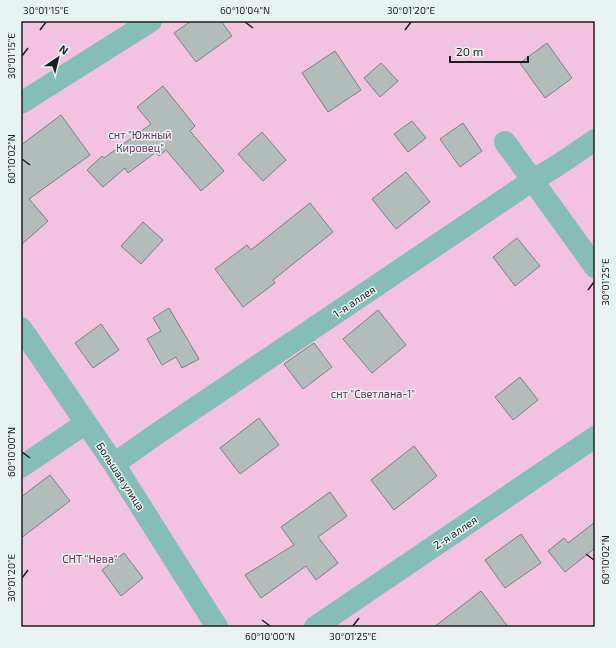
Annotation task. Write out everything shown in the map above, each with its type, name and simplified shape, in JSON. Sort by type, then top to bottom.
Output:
[{"type":"street","points":[[21,103],[151,21]]},
{"type":"street","name":"1-я аллея","points":[[114,464],[533,180],[595,140]]},
{"type":"street","points":[[505,142],[595,267]]},
{"type":"street","name":"Большая улица","points":[[21,328],[114,464],[217,627]]},
{"type":"street","points":[[21,467],[86,423]]},
{"type":"street","name":"2-я аллея","points":[[315,627],[595,437]]},
{"type":"green space","name":"снт \"Светлана-1\"","points":[[21,21],[595,21],[595,627],[21,627]]},
{"type":"building","points":[[191,21],[221,21],[232,36],[196,62],[174,33]]},
{"type":"building","points":[[547,43],[572,78],[545,98],[520,63]]},
{"type":"building","points":[[335,51],[361,90],[328,112],[302,73]]},
{"type":"building","points":[[381,63],[398,81],[380,97],[364,78]]},
{"type":"building","points":[[163,86],[195,126],[190,131],[224,171],[201,191],[166,150],[159,156],[156,152],[128,173],[125,168],[103,187],[87,170],[102,156],[104,158],[151,124],[137,107]]},
{"type":"building","points":[[61,115],[90,155],[29,199],[48,221],[21,245],[21,145]]},
{"type":"building","points":[[412,121],[426,138],[408,152],[394,134]]},
{"type":"building","points":[[463,123],[482,151],[460,167],[440,139]]},
{"type":"building","points":[[262,132],[286,160],[263,181],[238,154]]},
{"type":"building","points":[[406,172],[430,202],[396,229],[372,199]]},
{"type":"building","points":[[310,203],[333,232],[273,280],[275,283],[243,307],[215,269],[247,245],[251,250]]},
{"type":"building","points":[[143,222],[163,240],[141,264],[121,246]]},
{"type":"building","points":[[517,238],[540,266],[515,286],[493,257]]},
{"type":"building","points":[[169,308],[199,359],[182,368],[176,357],[162,365],[147,339],[161,331],[153,318]]},
{"type":"building","points":[[378,310],[406,345],[372,373],[343,339]]},
{"type":"building","points":[[101,324],[119,350],[93,368],[75,343]]},
{"type":"building","points":[[314,343],[332,367],[303,389],[284,364]]},
{"type":"building","points":[[520,377],[538,400],[513,420],[495,397]]},
{"type":"building","points":[[259,418],[279,445],[240,474],[220,448]]},
{"type":"building","points":[[414,446],[437,476],[394,510],[371,480]]},
{"type":"building","points":[[50,475],[70,501],[21,538],[21,497]]},
{"type":"building","points":[[330,492],[347,516],[318,537],[338,563],[316,580],[306,566],[261,598],[245,575],[294,545],[281,527]]},
{"type":"building","points":[[595,522],[595,548],[565,572],[548,551],[564,538],[568,543]]},
{"type":"building","points":[[521,534],[541,563],[505,588],[485,560]]},
{"type":"building","points":[[124,553],[143,578],[121,596],[102,570]]},
{"type":"building","points":[[481,591],[508,627],[434,627]]},
{"type":"park label","name":"снт \"Южный Кировец\"","points":[[140,140]]},
{"type":"park label","name":"СНТ \"Нева\"","points":[[90,558]]}]
